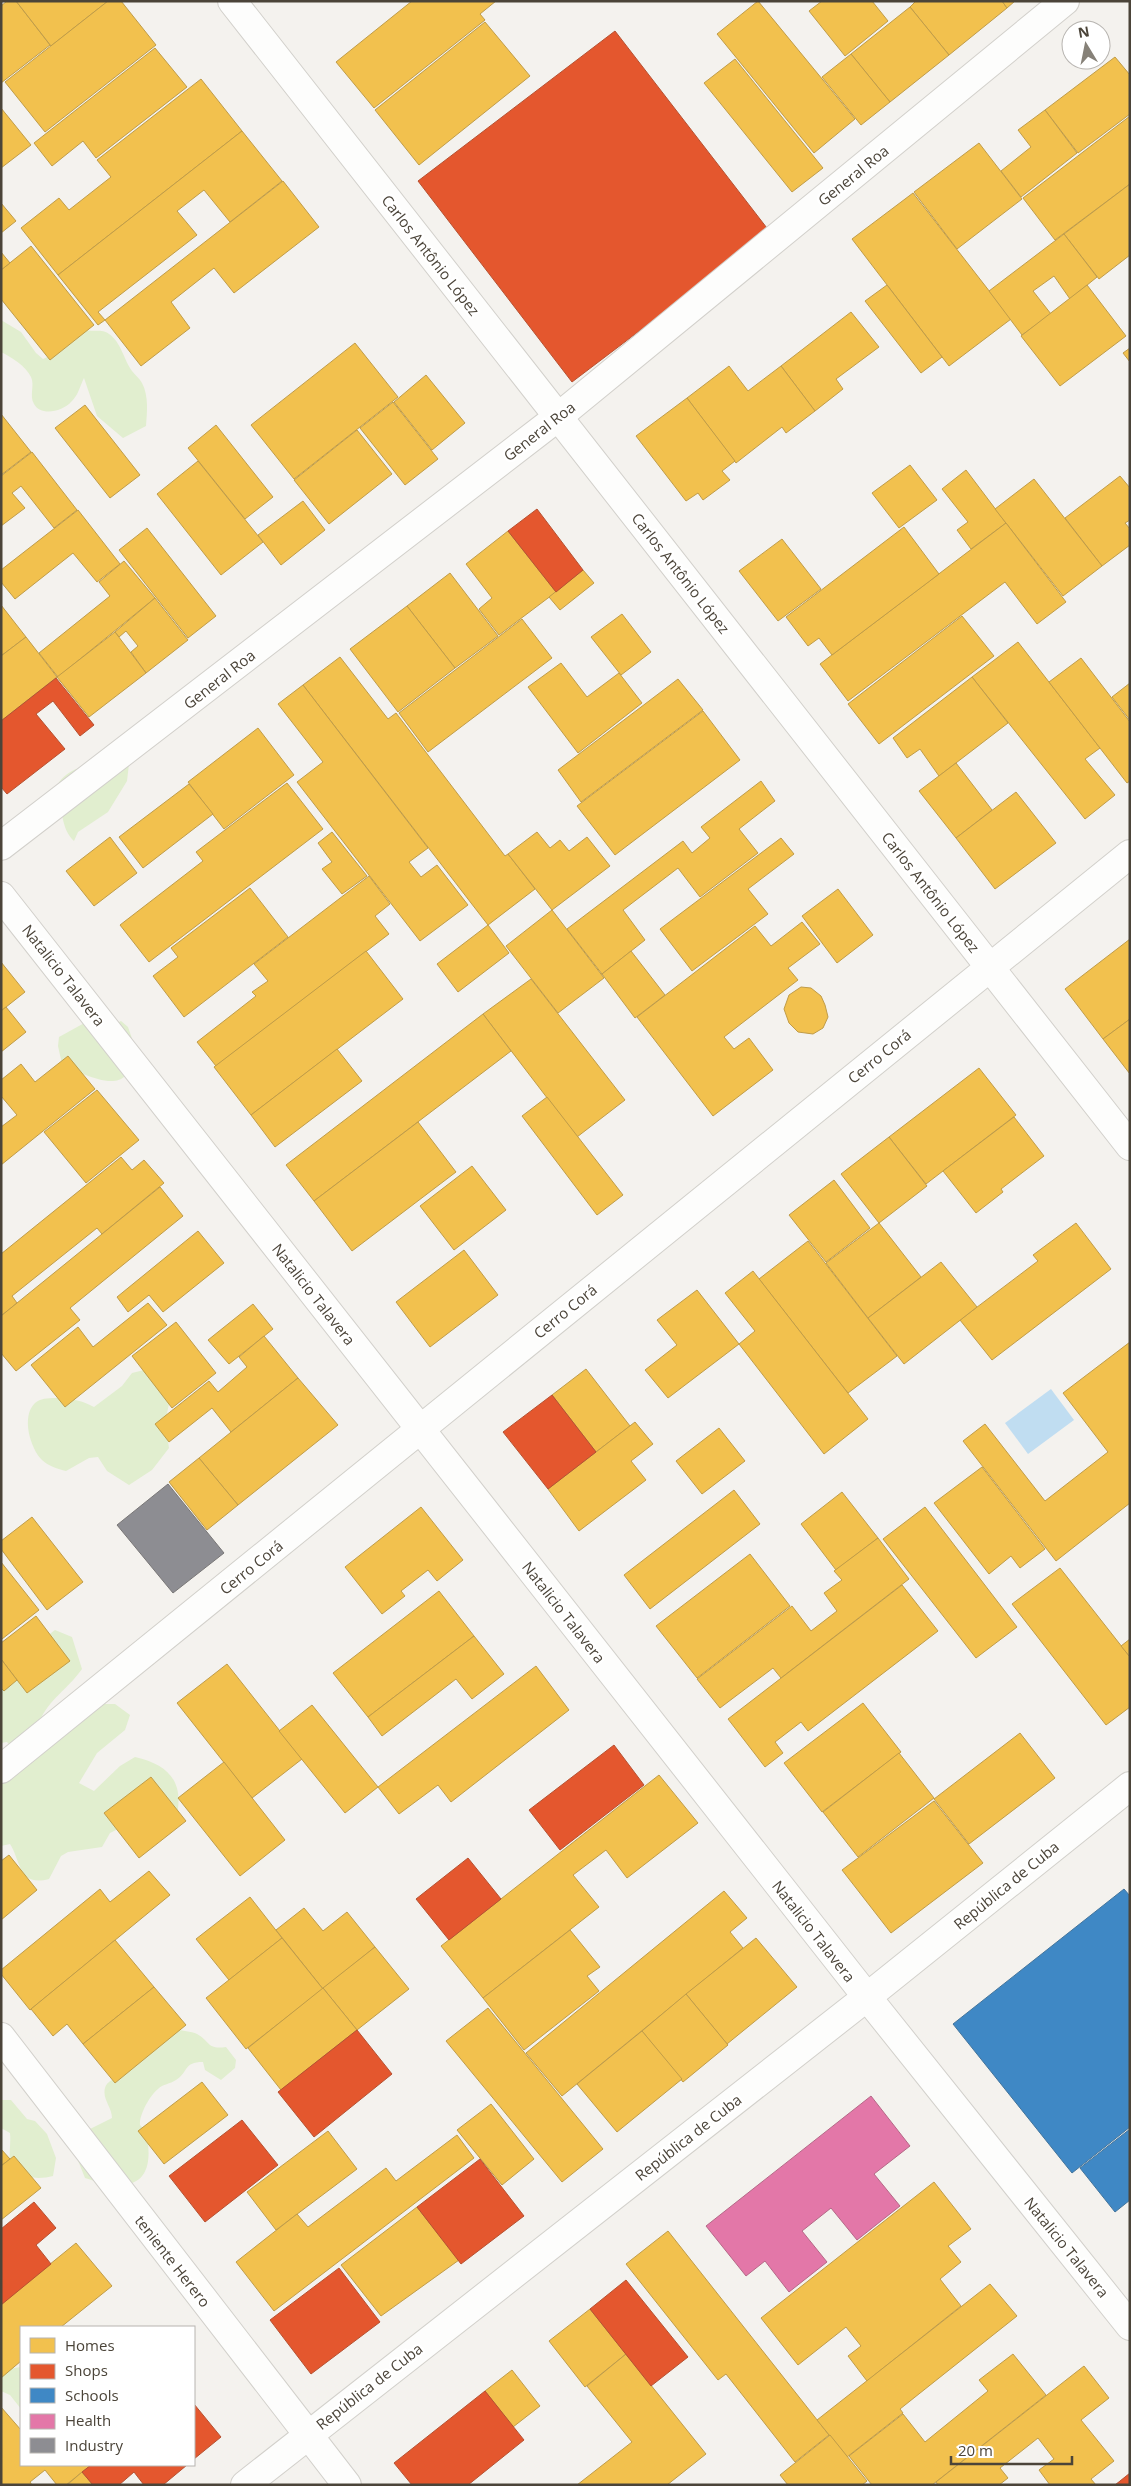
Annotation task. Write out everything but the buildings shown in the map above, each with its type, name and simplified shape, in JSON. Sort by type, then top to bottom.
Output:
[{"type":"street","name":"Carlos Antônio López","points":[[232,1],[1130,1146]]},
{"type":"street","name":"General Roa","points":[[1,846],[558,417],[1065,1]]},
{"type":"street","name":"Cerro Corá","points":[[1,1769],[989,966],[1130,854]]},
{"type":"street","name":"Natalicio Talavera","points":[[1,896],[866,1997],[1130,2326]]},
{"type":"street","name":"República de Cuba","points":[[246,2485],[307,2435],[866,1997],[1130,1786]]},
{"type":"street","name":"teniente Herero","points":[[1,2037],[347,2485]]},
{"type":"green space","points":[[1,320],[21,332],[36,353],[43,359],[52,355],[83,329],[103,331],[109,334],[117,342],[129,367],[144,388],[147,404],[146,426],[123,438],[97,416],[84,378],[73,400],[63,408],[47,411],[37,408],[32,398],[32,380],[29,373],[18,362],[1,352]]},
{"type":"green space","points":[[129,764],[127,781],[108,812],[78,832],[74,841],[66,830],[55,793],[60,781],[68,773],[76,769]]},
{"type":"green space","points":[[88,1021],[113,1025],[121,1021],[128,1027],[136,1050],[129,1070],[119,1080],[112,1081],[94,1078],[62,1064],[58,1046],[59,1037]]},
{"type":"green space","points":[[148,1369],[167,1396],[169,1404],[165,1422],[169,1448],[152,1470],[129,1485],[107,1471],[98,1457],[89,1458],[66,1471],[50,1466],[42,1460],[34,1448],[28,1424],[28,1416],[35,1403],[44,1399],[61,1398],[86,1403],[94,1407],[122,1386],[132,1373]]},
{"type":"green space","points":[[55,1630],[72,1637],[82,1669],[53,1700],[39,1722],[98,1704],[115,1704],[130,1715],[125,1730],[97,1753],[79,1783],[94,1791],[120,1766],[135,1757],[147,1760],[166,1771],[176,1786],[178,1806],[176,1819],[118,1829],[110,1833],[102,1847],[68,1852],[61,1856],[49,1879],[39,1880],[26,1876],[10,1844],[1,1846],[1,1763],[13,1749],[7,1742],[1,1743],[1,1679],[22,1668],[42,1640]]},
{"type":"green space","points":[[176,2029],[197,2034],[212,2046],[226,2047],[236,2060],[235,2068],[221,2080],[205,2070],[203,2062],[197,2062],[189,2066],[180,2077],[162,2086],[155,2092],[141,2116],[140,2125],[146,2131],[148,2163],[144,2173],[137,2180],[128,2184],[116,2185],[85,2178],[75,2153],[88,2130],[112,2118],[104,2092],[105,2088],[109,2082],[128,2072],[158,2040],[166,2042],[169,2034]]},
{"type":"green space","points":[[1,2100],[11,2100],[27,2119],[35,2121],[47,2134],[56,2158],[53,2176],[41,2178],[28,2177],[17,2171],[13,2166],[10,2160],[10,2133],[1,2128]]},
{"type":"green space","points":[[20,2367],[20,2408],[10,2395],[1,2391],[1,2370]]},
{"type":"water","points":[[1051,1389],[1074,1420],[1028,1454],[1005,1423]]}]
